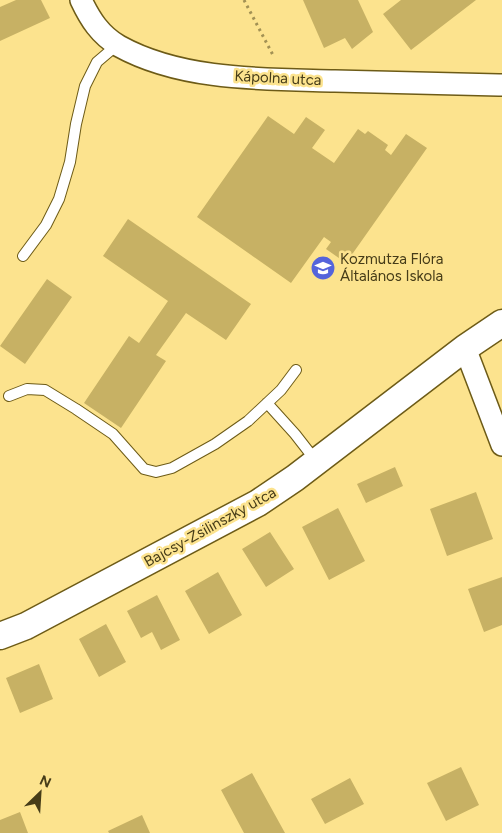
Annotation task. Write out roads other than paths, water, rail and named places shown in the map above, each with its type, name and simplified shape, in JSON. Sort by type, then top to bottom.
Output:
[{"type":"street","name":"Kápolna utca","points":[[81,0],[95,26],[117,45],[145,59],[185,70],[246,78],[502,85]]},
{"type":"street","name":"Bajcsy-Zsilinszky utca","points":[[0,636],[26,626],[258,503],[317,462],[465,348],[502,323]]},
{"type":"street","points":[[465,348],[502,445]]},
{"type":"lane","points":[[23,256],[46,225],[59,198],[70,162],[85,86],[97,62],[117,45]]},
{"type":"lane","points":[[9,396],[27,389],[45,390],[114,434],[144,469],[156,472],[172,468],[215,444],[248,421],[281,390],[296,370]]},
{"type":"lane","points":[[267,403],[317,462]]},
{"type":"place","name":"Kozmutza Flóra Általános Iskola","points":[[323,268]]}]
